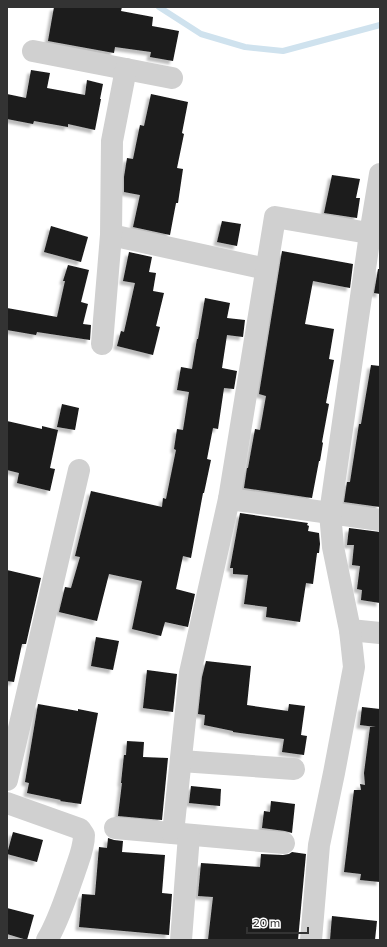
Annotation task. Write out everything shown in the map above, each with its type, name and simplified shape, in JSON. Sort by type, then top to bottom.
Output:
[{"type":"street","points":[[33,52],[172,78]]},
{"type":"street","points":[[102,344],[111,236],[112,141],[126,69]]},
{"type":"street","points":[[311,940],[319,845],[354,667],[350,630],[333,547],[330,513],[375,234],[380,174]]},
{"type":"street","points":[[181,940],[181,761],[190,673],[229,499],[275,217],[375,234]]},
{"type":"street","points":[[111,236],[266,269]]},
{"type":"street","points":[[7,780],[79,470]]},
{"type":"street","points":[[229,499],[380,520]]},
{"type":"street","points":[[350,630],[380,633]]},
{"type":"street","points":[[181,761],[294,769]]},
{"type":"street","points":[[7,803],[80,829],[84,835],[84,844],[68,893],[52,932],[47,940]]},
{"type":"street","points":[[115,828],[284,843]]},
{"type":"building","points":[[54,7],[122,7],[121,11],[153,17],[152,26],[179,31],[173,61],[150,57],[151,52],[115,47],[114,53],[48,41]]},
{"type":"building","points":[[31,70],[50,73],[47,88],[85,95],[87,80],[103,84],[95,130],[68,124],[68,127],[34,121],[33,124],[7,119],[7,94],[26,98]]},
{"type":"building","points":[[151,94],[188,102],[182,133],[184,134],[177,168],[183,169],[178,203],[176,203],[170,235],[133,227],[140,195],[124,192],[124,177],[127,158],[133,159],[140,125],[144,126]]},
{"type":"building","points":[[332,175],[360,179],[356,198],[360,198],[357,218],[324,213]]},
{"type":"building","points":[[222,221],[241,224],[237,246],[217,242]]},
{"type":"building","points":[[51,226],[88,237],[81,262],[44,252]]},
{"type":"building","points":[[282,251],[353,264],[350,288],[313,281],[305,324],[334,329],[329,359],[334,360],[326,403],[329,404],[320,461],[312,498],[244,488],[255,429],[260,430],[266,396],[259,394]]},
{"type":"building","points":[[129,252],[152,257],[149,272],[156,273],[153,291],[164,293],[156,326],[160,327],[153,355],[117,346],[121,331],[124,332],[135,283],[123,281]]},
{"type":"building","points":[[68,265],[89,270],[81,302],[88,304],[83,324],[91,325],[90,340],[37,332],[36,335],[7,330],[7,308],[57,317],[65,281],[63,281]]},
{"type":"building","points":[[378,269],[380,269],[380,294],[374,293]]},
{"type":"building","points":[[205,298],[230,303],[227,318],[245,320],[243,337],[227,335],[222,368],[237,371],[234,389],[224,388],[218,429],[213,428],[207,459],[211,460],[203,493],[191,558],[183,556],[176,589],[195,594],[188,627],[165,622],[161,636],[132,629],[142,581],[109,574],[97,621],[59,612],[65,587],[71,588],[80,557],[75,556],[91,491],[162,507],[163,498],[166,499],[176,450],[174,449],[177,429],[183,430],[189,392],[177,390],[181,367],[192,369]]},
{"type":"building","points":[[371,365],[380,366],[380,507],[344,502],[347,482],[350,482],[359,424],[361,424]]},
{"type":"building","points":[[62,404],[79,408],[75,430],[57,427]]},
{"type":"building","points":[[7,421],[42,429],[42,426],[58,430],[50,468],[55,469],[50,491],[17,483],[19,473],[7,470]]},
{"type":"building","points":[[240,513],[308,523],[308,531],[319,533],[319,553],[317,553],[313,584],[306,583],[300,622],[266,617],[267,607],[244,604],[248,575],[233,574],[233,568],[230,568]]},
{"type":"building","points":[[349,528],[380,532],[380,603],[361,600],[362,590],[357,589],[360,566],[352,565],[354,545],[347,545]]},
{"type":"building","points":[[7,570],[41,578],[26,644],[22,644],[14,682],[7,681]]},
{"type":"building","points":[[96,637],[119,641],[113,670],[91,666]]},
{"type":"building","points":[[206,661],[251,666],[247,705],[288,711],[289,704],[305,706],[301,735],[307,736],[304,755],[282,752],[284,739],[233,732],[204,725],[205,715],[198,714],[202,677]]},
{"type":"building","points":[[147,670],[177,674],[173,712],[143,708]]},
{"type":"building","points":[[38,704],[98,713],[81,804],[60,801],[61,800],[27,793],[29,783],[25,782]]},
{"type":"building","points":[[362,707],[380,709],[380,882],[360,880],[361,874],[344,872],[354,790],[361,790],[360,784],[365,785],[364,773],[370,727],[376,727],[360,725]]},
{"type":"building","points":[[127,741],[144,742],[143,757],[168,758],[162,820],[118,816],[124,755],[126,755]]},
{"type":"building","points":[[191,786],[221,789],[220,806],[189,803]]},
{"type":"building","points":[[271,801],[295,804],[292,833],[262,828],[264,811],[270,812]]},
{"type":"building","points":[[13,832],[43,840],[37,862],[7,854]]},
{"type":"building","points":[[108,838],[123,841],[122,852],[165,855],[162,893],[172,894],[169,935],[79,927],[82,894],[95,895],[99,847],[107,848]]},
{"type":"building","points":[[292,852],[306,854],[298,940],[208,940],[213,897],[198,896],[201,863],[260,867],[261,854],[283,855]]},
{"type":"building","points":[[7,908],[34,915],[27,940],[7,934]]},
{"type":"building","points":[[332,916],[377,921],[375,940],[330,940]]},
{"type":"waterway","points":[[159,7],[201,34],[245,47],[283,51],[380,25]]}]
